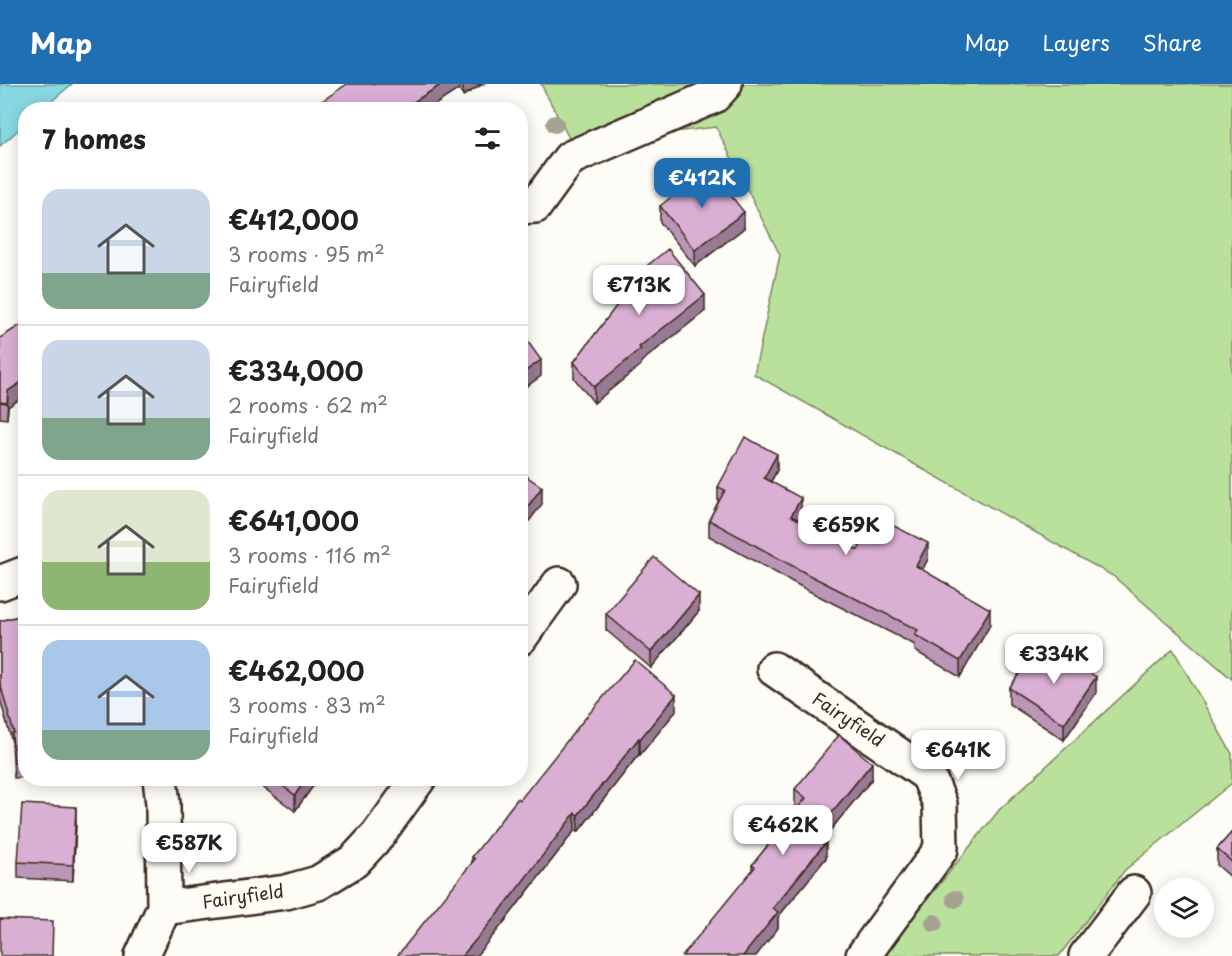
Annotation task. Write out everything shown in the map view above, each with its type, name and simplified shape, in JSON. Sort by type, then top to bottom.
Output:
[{"type":"street","points":[[528,206],[570,158],[714,96],[725,84]]},
{"type":"street","points":[[0,583],[18,576]]},
{"type":"street","points":[[528,627],[559,584]]},
{"type":"street","name":"Fairyfield","points":[[774,669],[928,774],[940,804],[941,849],[863,956]]},
{"type":"street","points":[[142,956],[164,908],[161,786]]},
{"type":"street","name":"Fairyfield","points":[[164,908],[286,892],[318,884],[354,861],[378,835],[413,786]]},
{"type":"street","points":[[1086,956],[1134,893]]},
{"type":"green space","points":[[541,84],[1232,84],[1232,679],[1113,576],[754,374],[780,255],[716,127],[572,144]]},
{"type":"green space","points":[[1173,649],[1232,754],[1232,783],[1125,870],[1059,956],[882,956],[1000,809]]},
{"type":"water","points":[[0,84],[72,84],[50,102],[18,102],[18,130],[0,146]]},
{"type":"building","points":[[347,84],[442,84],[414,102],[321,102]]},
{"type":"building","points":[[708,167],[744,212],[695,250],[660,206]]},
{"type":"building","points":[[668,249],[705,295],[639,347],[641,349],[594,387],[574,362],[623,297],[620,295],[622,293],[619,288]]},
{"type":"building","points":[[18,327],[18,384],[8,391],[7,403],[0,402],[0,338]]},
{"type":"building","points":[[528,342],[541,360],[528,369]]},
{"type":"building","points":[[745,437],[777,454],[764,478],[801,498],[791,516],[858,550],[865,537],[878,543],[888,523],[928,543],[916,566],[990,609],[960,661],[915,635],[918,630],[809,575],[709,520],[725,490],[718,487]]},
{"type":"building","points":[[528,477],[542,487],[528,506]]},
{"type":"building","points":[[654,557],[699,595],[651,652],[606,614]]},
{"type":"building","points":[[18,616],[18,762],[14,762],[12,733],[14,733],[0,683],[0,621]]},
{"type":"building","points":[[1054,649],[1096,677],[1064,724],[1009,688],[1031,657],[1044,665]]},
{"type":"building","points":[[635,660],[676,695],[578,815],[575,813],[501,910],[462,956],[397,956],[475,859],[472,857],[518,798],[520,800]]},
{"type":"building","points":[[839,735],[872,763],[815,833],[826,842],[773,908],[778,912],[743,956],[682,956],[755,867],[752,865],[806,798],[795,789]]},
{"type":"building","points":[[283,786],[301,786],[295,795]]},
{"type":"building","points":[[22,804],[76,807],[73,865],[18,862]]},
{"type":"building","points":[[1232,832],[1232,862],[1217,849]]},
{"type":"building","points":[[0,919],[53,921],[52,956],[0,956]]}]
